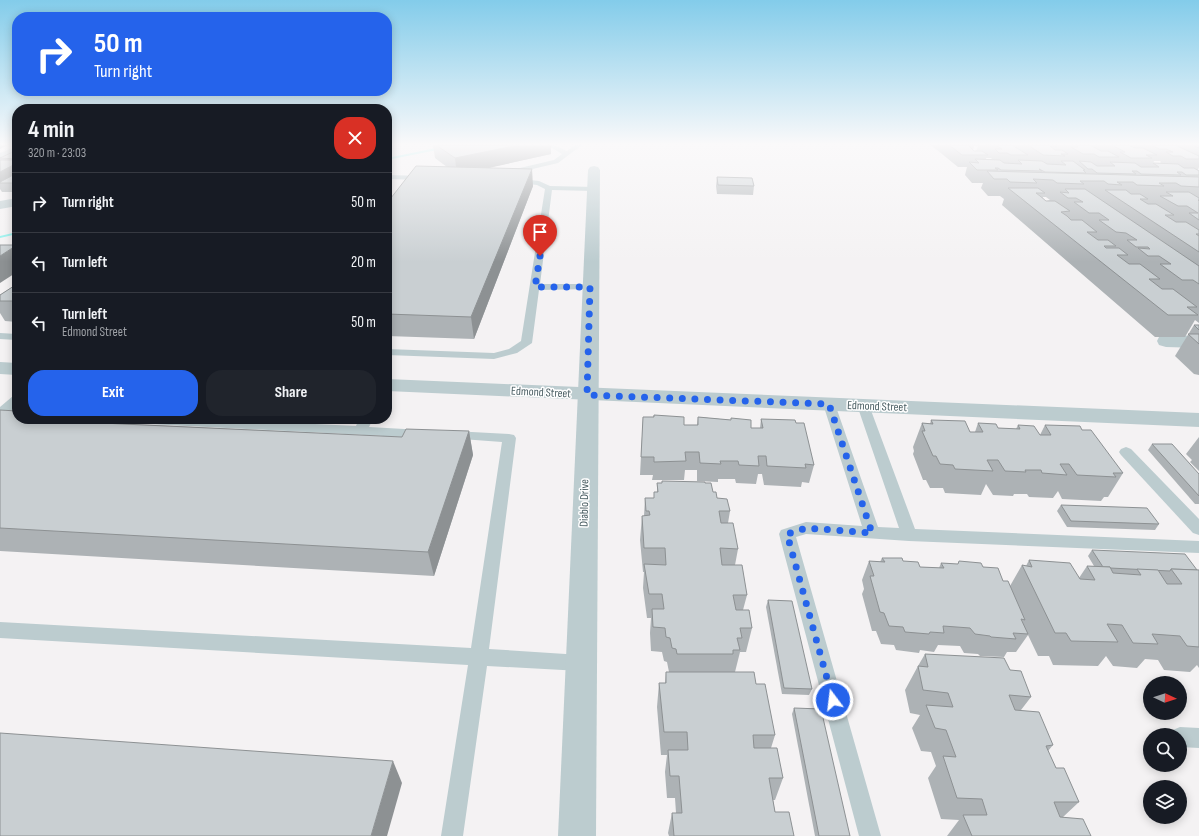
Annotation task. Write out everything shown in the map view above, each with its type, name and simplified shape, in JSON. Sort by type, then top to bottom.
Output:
[{"type":"street","name":"Diablo Drive","points":[[577,836],[593,184]]},
{"type":"street","points":[[0,205],[12,203]]},
{"type":"street","points":[[1166,341],[1199,342]]},
{"type":"street","points":[[0,368],[12,369]]},
{"type":"street","name":"Edmond Street","points":[[392,385],[587,395],[863,405],[1199,420]]},
{"type":"lane","points":[[541,184],[548,188],[570,184]]},
{"type":"lane","points":[[392,352],[494,356],[513,351],[526,343],[548,188]]},
{"type":"lane","points":[[535,287],[590,287]]},
{"type":"lane","points":[[0,336],[12,337]]},
{"type":"lane","points":[[1,413],[12,403]]},
{"type":"lane","points":[[829,404],[872,533]]},
{"type":"lane","points":[[863,405],[909,535]]},
{"type":"lane","points":[[1,413],[12,413]]},
{"type":"lane","points":[[324,424],[363,425],[509,438],[479,658],[452,836]]},
{"type":"lane","points":[[1126,452],[1199,529]]},
{"type":"lane","points":[[870,836],[787,534],[806,528],[909,535],[1199,547]]},
{"type":"lane","points":[[0,630],[581,663]]},
{"type":"lane","points":[[1187,737],[1199,738]]},
{"type":"building","points":[[402,184],[526,184],[471,317],[392,314],[392,197]]},
{"type":"building","points":[[754,184],[754,186],[718,185]]},
{"type":"building","points":[[1136,184],[1161,184],[1164,186]]},
{"type":"building","points":[[1178,184],[1199,184],[1199,187],[1181,186]]},
{"type":"building","points":[[1008,188],[1038,188],[1045,193],[1036,193],[1046,201],[1055,201],[1070,211],[1061,212],[1071,220],[1082,220],[1097,232],[1087,232],[1098,240],[1108,240],[1116,246],[1104,246],[1106,248],[1119,248],[1128,255],[1117,255],[1129,264],[1140,264],[1160,279],[1149,279],[1162,289],[1173,289],[1197,307],[1187,307],[1198,315],[1168,315]]},
{"type":"building","points":[[1065,189],[1085,189],[1199,266],[1199,284],[1193,280],[1182,280],[1160,264],[1171,264],[1159,256],[1148,256],[1138,248],[1150,249],[1148,247],[1136,247],[1127,240],[1137,240],[1126,233],[1116,232],[1099,220],[1109,220],[1099,213],[1089,213],[1074,202],[1083,202],[1076,198],[1068,198],[1060,192],[1069,193]]},
{"type":"building","points":[[1105,190],[1126,190],[1131,194],[1140,194],[1148,199],[1140,199],[1148,204],[1156,204],[1174,215],[1165,215],[1176,222],[1186,222],[1199,230],[1199,234],[1196,234],[1199,236],[1199,252]]},
{"type":"building","points":[[1166,192],[1189,192],[1199,198],[1199,220],[1189,213],[1198,213],[1187,206],[1178,206],[1160,196],[1173,196]]},
{"type":"building","points":[[0,245],[12,245],[12,248],[0,256]]},
{"type":"building","points":[[12,287],[12,301],[0,301],[0,295]]},
{"type":"building","points":[[1194,325],[1199,325],[1199,330]]},
{"type":"building","points":[[1188,334],[1199,334],[1199,344]]},
{"type":"building","points":[[0,410],[12,411],[12,424],[123,424],[402,437],[406,429],[469,431],[428,552],[0,528]]},
{"type":"building","points":[[654,415],[684,417],[684,425],[698,425],[698,417],[751,420],[751,428],[763,428],[761,419],[795,420],[796,423],[804,423],[814,465],[805,464],[806,468],[767,466],[766,456],[758,456],[759,466],[739,465],[738,461],[720,461],[721,464],[700,463],[699,452],[685,452],[686,461],[654,462],[654,457],[641,457],[643,417],[654,417]]},
{"type":"building","points":[[931,420],[965,421],[970,432],[983,432],[978,423],[996,424],[998,428],[1020,429],[1018,425],[1034,426],[1040,435],[1051,435],[1045,425],[1080,426],[1082,430],[1091,430],[1123,473],[1113,473],[1116,477],[1077,475],[1069,464],[1060,464],[1067,475],[1042,473],[1041,470],[1025,470],[1026,472],[1005,471],[998,460],[987,460],[993,471],[955,469],[953,465],[940,464],[936,456],[933,456],[922,431],[925,431],[922,423],[933,424]]},
{"type":"building","points":[[1152,444],[1172,444],[1199,474],[1199,496]]},
{"type":"building","points":[[662,481],[711,483],[713,492],[716,492],[717,498],[727,499],[730,511],[719,511],[721,523],[733,523],[738,549],[720,548],[722,565],[742,565],[747,595],[733,595],[736,610],[749,610],[752,628],[740,628],[742,638],[737,638],[740,650],[733,650],[733,654],[677,654],[676,649],[672,648],[670,638],[666,637],[665,628],[653,627],[652,609],[664,609],[662,594],[649,594],[644,564],[666,565],[665,548],[644,548],[642,516],[650,515],[649,511],[646,511],[645,498],[654,498],[654,492],[658,492],[657,483],[662,483]]},
{"type":"building","points":[[1061,505],[1147,508],[1159,524],[1071,521]]},
{"type":"building","points":[[1092,550],[1185,554],[1197,570],[1171,569],[1170,571],[1103,567]]},
{"type":"building","points":[[882,558],[902,558],[903,561],[918,562],[920,567],[944,568],[941,563],[958,564],[959,561],[981,563],[983,567],[998,568],[1003,581],[1008,581],[1025,620],[1021,619],[1028,634],[1013,633],[1016,639],[991,637],[975,634],[970,628],[943,626],[944,633],[930,632],[929,634],[905,632],[903,627],[889,626],[884,613],[880,612],[870,576],[874,576],[869,561],[885,562]]},
{"type":"building","points":[[1029,560],[1070,563],[1080,579],[1095,580],[1087,566],[1110,567],[1113,573],[1141,575],[1137,569],[1158,570],[1167,584],[1182,584],[1171,569],[1199,570],[1199,647],[1187,646],[1180,636],[1152,634],[1158,644],[1133,643],[1122,625],[1107,624],[1118,642],[1071,641],[1066,633],[1055,633],[1022,565],[1032,567]]},
{"type":"building","points":[[768,600],[792,601],[812,689],[784,688]]},
{"type":"building","points":[[925,654],[1004,658],[1010,670],[1021,671],[1031,697],[1009,695],[1015,710],[1039,712],[1053,745],[1046,746],[1056,768],[1064,768],[1079,802],[1054,802],[1060,817],[1083,819],[1091,836],[972,836],[963,815],[987,815],[982,799],[957,798],[943,756],[956,757],[946,730],[935,728],[926,705],[953,707],[948,693],[923,690],[918,666],[928,667]]},
{"type":"building","points":[[666,672],[754,672],[756,684],[765,684],[775,735],[753,735],[754,748],[777,748],[783,778],[769,778],[775,812],[789,812],[794,836],[674,836],[672,813],[682,813],[679,776],[670,776],[668,750],[688,750],[687,732],[664,732],[659,683],[666,683]]},
{"type":"building","points":[[794,708],[821,709],[850,836],[819,836]]},
{"type":"building","points":[[0,733],[393,761],[371,836],[0,836]]},
{"type":"waterway","points":[[0,237],[12,234]]},
{"type":"route","points":[[540,256],[535,287],[590,287],[587,395],[829,404],[872,533],[806,528],[787,534],[833,700]]}]
